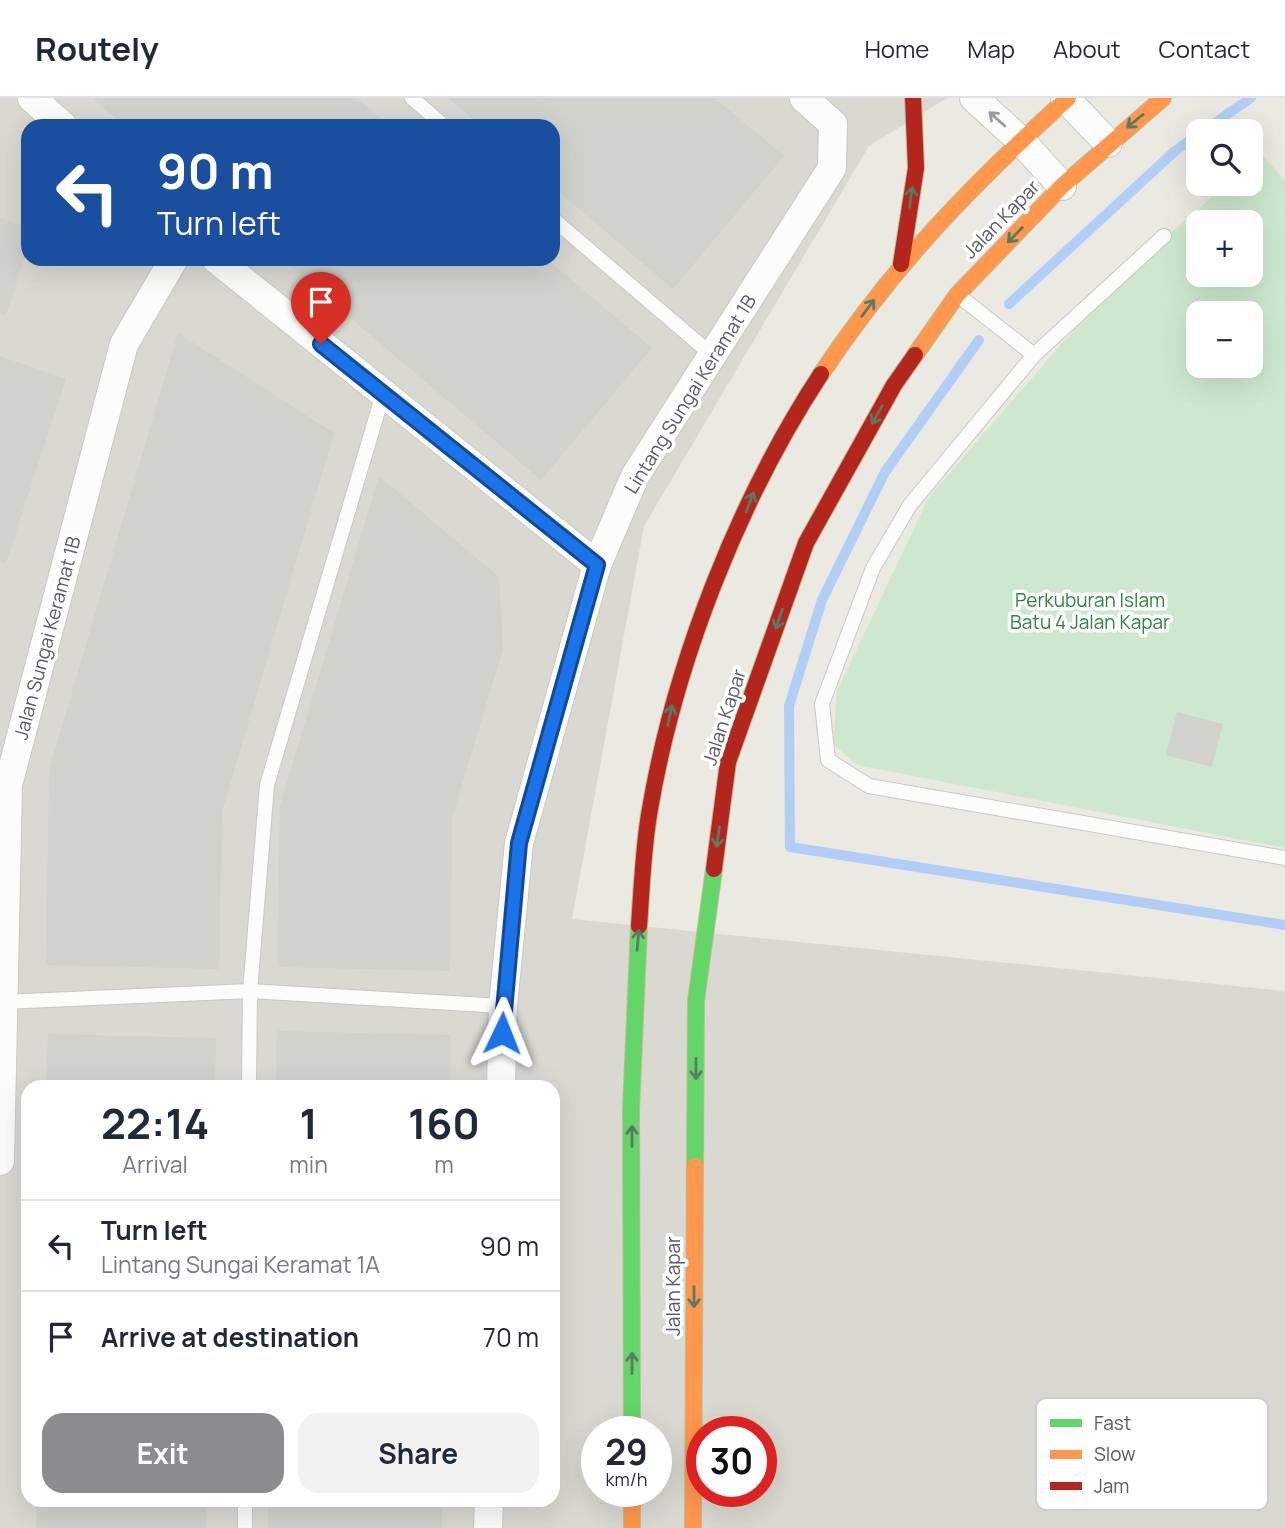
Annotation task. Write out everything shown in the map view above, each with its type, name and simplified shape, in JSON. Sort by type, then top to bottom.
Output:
[{"type":"highway","points":[[901,264],[916,168],[913,98]]},
{"type":"highway","name":"Jalan Kapar","points":[[632,1416],[632,1008],[650,810],[674,696],[755,489],[840,346],[901,264],[1021,141],[1067,98]]},
{"type":"highway","name":"Jalan Kapar","points":[[693,1528],[696,1001],[729,762],[806,543],[894,384],[957,295],[1062,186],[1163,98]]},
{"type":"highway","points":[[632,1507],[632,1528]]},
{"type":"street","points":[[32,98],[55,119]]},
{"type":"street","name":"Lintang Sungai Keramat 1B","points":[[501,1080],[503,1006],[519,843],[597,565],[635,476],[832,168],[833,124],[804,98]]},
{"type":"street","points":[[974,98],[1021,141],[1062,186]]},
{"type":"street","points":[[1067,98],[1108,144]]},
{"type":"street","name":"Jalan Sungai Keramat 1B","points":[[0,1161],[4,784],[124,344],[170,266]]},
{"type":"street","points":[[225,266],[597,565]]},
{"type":"street","points":[[488,1528],[489,1507]]},
{"type":"lane","points":[[412,98],[436,119]]},
{"type":"lane","points":[[560,225],[712,355]]},
{"type":"lane","points":[[1164,236],[1034,355],[909,505],[873,568],[822,704],[828,760],[869,786],[1285,858]]},
{"type":"lane","points":[[957,295],[1034,355]]},
{"type":"lane","points":[[249,1080],[250,991],[267,785],[383,394]]},
{"type":"lane","points":[[3,1002],[250,991],[503,1006]]},
{"type":"lane","points":[[244,1528],[245,1507]]},
{"type":"shaded area","points":[[0,98],[947,98],[869,146],[644,526],[572,919],[1285,991],[1285,1528],[0,1528]]},
{"type":"green space","name":"Perkuburan Islam Batu 4 Jalan Kapar","points":[[1263,156],[1285,180],[1285,848],[857,765],[833,744],[837,691],[929,497],[1117,280],[1186,220],[1186,287],[1263,287],[1263,210],[1197,210],[1213,196],[1263,196]]},
{"type":"building","points":[[92,98],[357,98],[382,119],[117,119]]},
{"type":"building","points":[[448,98],[715,98],[784,156],[673,289],[560,193],[560,119],[473,119]]},
{"type":"building","points":[[0,218],[21,225],[22,266],[6,315],[0,314]]},
{"type":"building","points":[[289,266],[555,266],[652,348],[541,480]]},
{"type":"building","points":[[178,333],[334,433],[222,812],[219,969],[46,965],[49,770]]},
{"type":"building","points":[[0,356],[66,379],[6,563],[0,562]]},
{"type":"building","points":[[379,476],[499,577],[503,649],[452,818],[450,971],[277,967],[280,806]]},
{"type":"building","points":[[1177,712],[1223,724],[1212,767],[1166,755]]},
{"type":"building","points":[[277,1031],[451,1035],[450,1080],[276,1080]]},
{"type":"building","points":[[48,1034],[216,1038],[215,1080],[46,1080]]},
{"type":"building","points":[[37,1507],[207,1507],[206,1528],[36,1528]]},
{"type":"building","points":[[268,1507],[442,1507],[442,1528],[268,1528]]},
{"type":"waterway","points":[[1220,119],[1251,98]]},
{"type":"waterway","points":[[1009,304],[1186,143]]},
{"type":"waterway","points":[[979,340],[885,472],[822,600],[789,706],[790,847],[1285,925]]},
{"type":"traffic: fast","points":[[695,1166],[696,1001],[714,869]]},
{"type":"traffic: fast","points":[[632,1416],[631,1109],[639,926]]},
{"type":"traffic: slow","points":[[821,374],[876,297],[905,262],[999,162],[1068,98]]},
{"type":"traffic: slow","points":[[915,355],[957,295],[1062,186],[1163,98]]},
{"type":"traffic: slow","points":[[693,1528],[695,1166]]},
{"type":"traffic: slow","points":[[632,1507],[632,1528]]},
{"type":"traffic: jam","points":[[901,264],[916,168],[913,98]]},
{"type":"traffic: jam","points":[[714,869],[728,762],[806,543],[894,385],[915,355]]},
{"type":"traffic: jam","points":[[639,926],[650,809],[661,753],[693,640],[737,528],[763,474],[821,374]]},
{"type":"route","points":[[321,344],[597,565],[519,843],[502,1033]]}]
